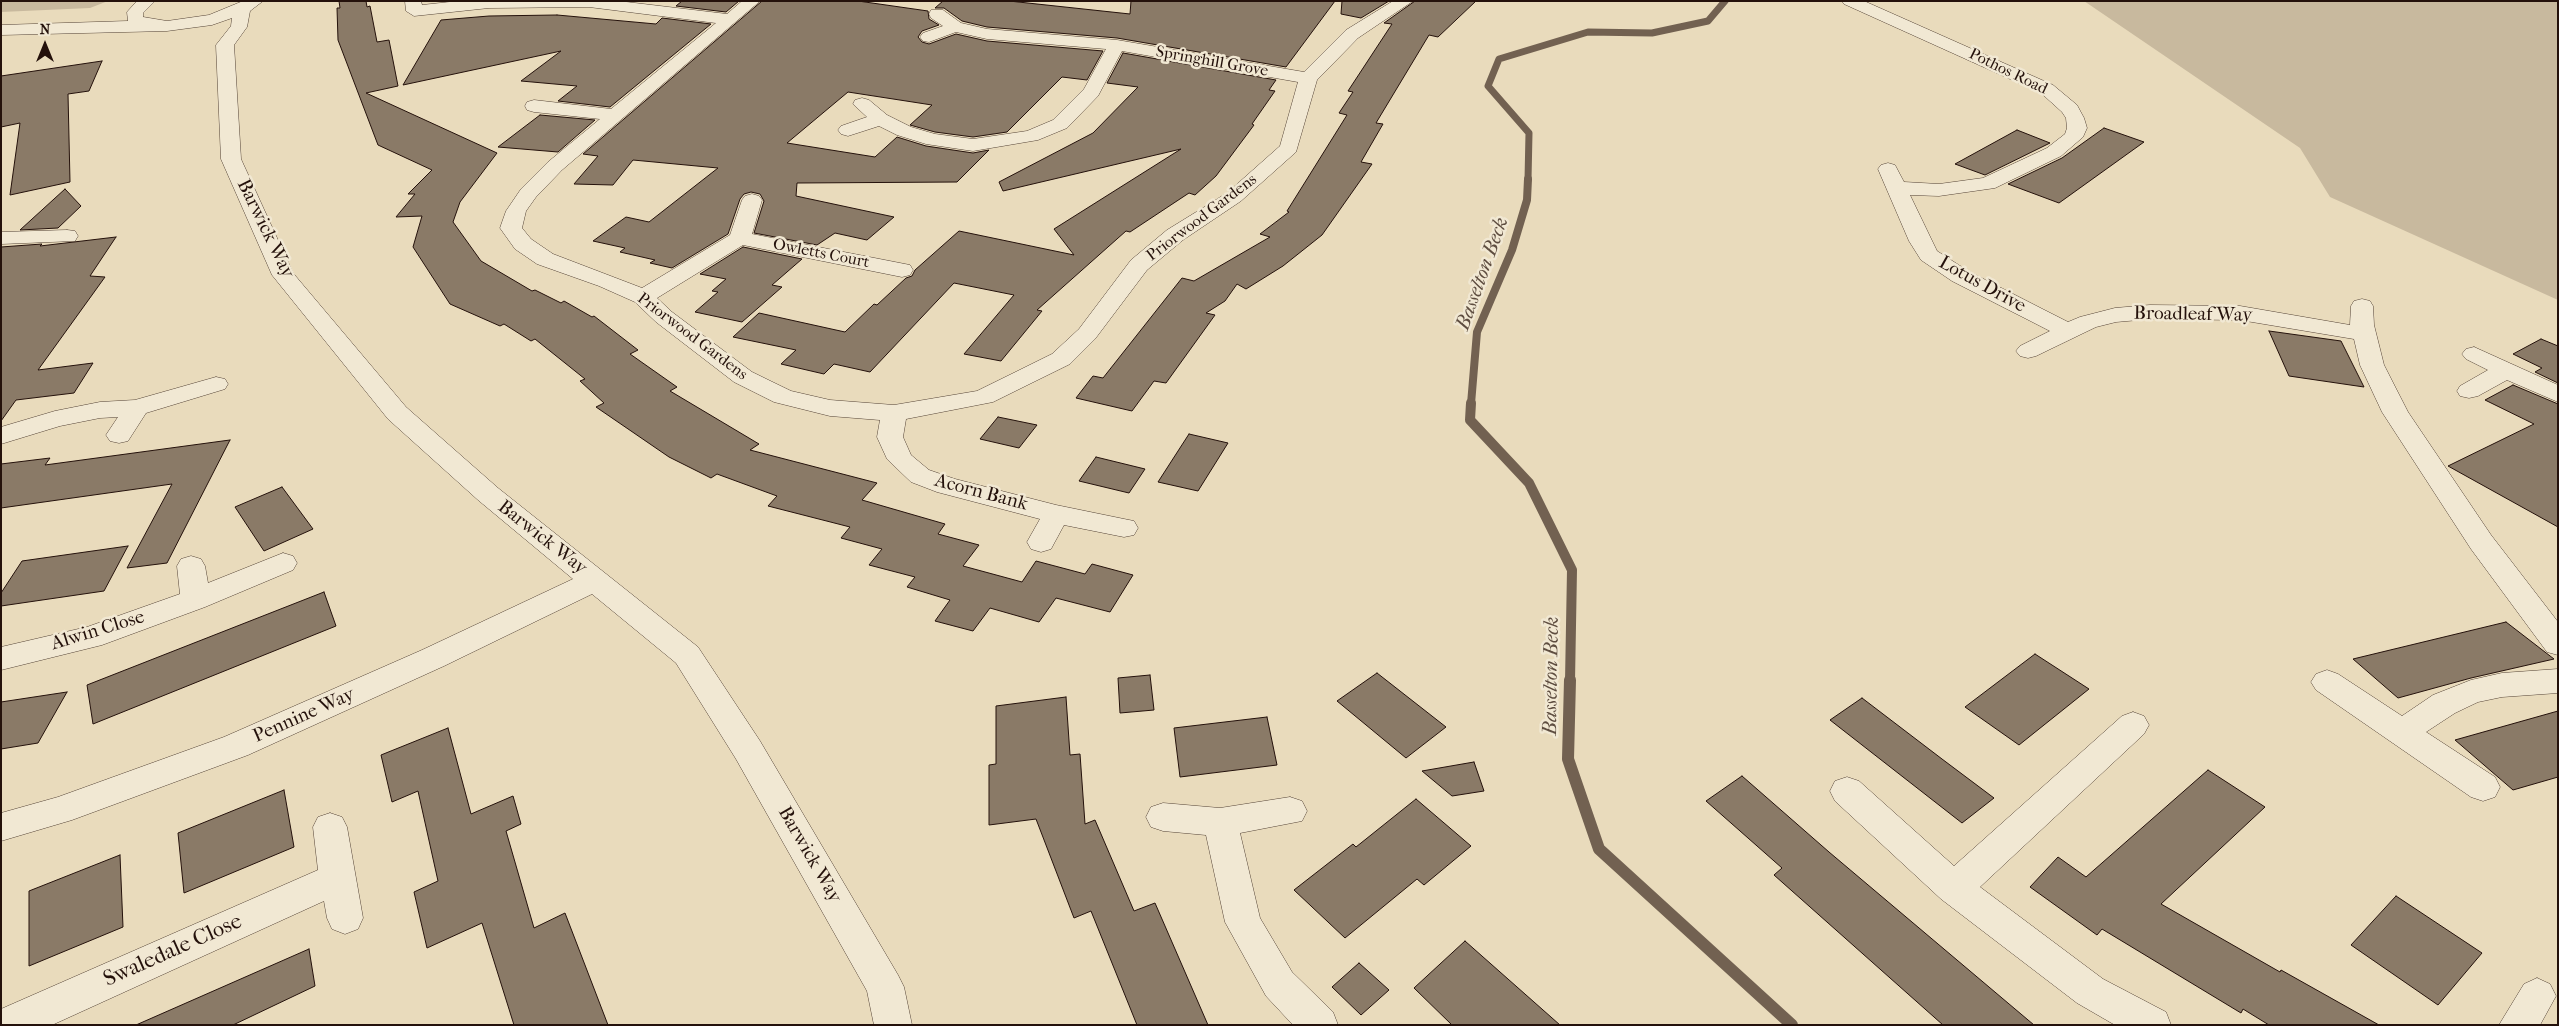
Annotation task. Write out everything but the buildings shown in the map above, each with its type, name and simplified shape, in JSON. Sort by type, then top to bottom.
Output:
[{"type":"street","points":[[27,29],[118,10],[146,1]]},
{"type":"street","points":[[146,1],[135,12],[135,19],[161,25],[213,42],[239,27],[249,5]]},
{"type":"street","name":"Priorwood Gardens","points":[[752,1],[613,115],[555,166],[528,193],[516,211],[512,228],[523,244],[545,259],[607,281],[643,297],[664,317],[743,377],[783,397],[830,408],[894,413],[984,397],[1061,359],[1087,334],[1139,265],[1175,236],[1234,197],[1289,148],[1308,78],[1352,34],[1405,1]]},
{"type":"street","points":[[414,12],[489,3],[589,2],[674,14],[730,19]]},
{"type":"street","name":"Pothos Road","points":[[1846,3],[2047,88],[2070,109],[2075,118],[2077,128],[2072,137],[2054,152],[1988,184],[1939,190],[1892,179]]},
{"type":"street","points":[[1,30],[161,25],[212,20],[249,5]]},
{"type":"street","name":"Springhill Grove","points":[[937,14],[955,27],[987,34],[1117,45],[1308,78]]},
{"type":"street","points":[[929,38],[955,27]]},
{"type":"street","name":"Barwick Way","points":[[213,42],[231,158],[283,275],[397,413],[488,494],[686,655],[748,750],[885,987],[893,1025]]},
{"type":"street","points":[[862,104],[880,119],[904,131],[934,140],[973,145],[1031,136],[1060,124],[1092,92],[1117,45]]},
{"type":"street","points":[[534,106],[613,115]]},
{"type":"street","points":[[848,130],[880,119]]},
{"type":"street","name":"Lotus Drive","points":[[1892,179],[1920,241],[1929,254],[1960,276],[2067,332]]},
{"type":"street","points":[[643,297],[740,238],[752,200]]},
{"type":"street","points":[[1,238],[67,236]]},
{"type":"street","name":"Owletts Court","points":[[740,238],[902,270]]},
{"type":"street","points":[[2362,306],[2364,334],[2372,365],[2395,412],[2481,542],[2558,644]]},
{"type":"street","name":"Broadleaf Way","points":[[2028,351],[2067,332],[2115,314],[2198,311],[2240,313],[2364,334]]},
{"type":"street","points":[[2474,354],[2558,394]]},
{"type":"street","points":[[2469,391],[2507,370]]},
{"type":"street","points":[[1,436],[55,419],[100,410],[137,408],[216,384]]},
{"type":"street","points":[[119,435],[137,408]]},
{"type":"street","name":"Acorn Bank","points":[[894,413],[890,437],[900,459],[920,476],[946,486],[1056,514],[1124,528]]},
{"type":"street","name":"Acorn Bank","points":[[1041,542],[1056,514]]},
{"type":"street","name":"Alwin Close","points":[[1,659],[91,636],[194,600],[283,563]]},
{"type":"street","points":[[191,566],[194,600]]},
{"type":"street","name":"Pennine Way","points":[[1,826],[60,810],[236,746],[433,658],[596,580]]},
{"type":"street","points":[[2404,733],[2422,718],[2444,704],[2471,692],[2502,684],[2558,681]]},
{"type":"street","points":[[2327,682],[2483,787]]},
{"type":"street","points":[[1954,888],[2133,725]]},
{"type":"street","points":[[1847,791],[1954,888],[2090,991],[2152,1025]]},
{"type":"street","points":[[1163,817],[1220,822],[1290,811]]},
{"type":"street","points":[[1220,822],[1243,922],[1279,984],[1319,1025]]},
{"type":"street","points":[[330,828],[345,918]]},
{"type":"street","name":"Swaledale Close","points":[[9,1025],[337,878]]},
{"type":"shaded area","points":[[1,1],[108,1],[90,8],[1,12]]},
{"type":"shaded area","points":[[2084,1],[2558,1],[2558,300],[2330,197],[2300,148]]},
{"type":"waterway","name":"Basselton Beck","points":[[1528,180],[1529,133],[1488,86],[1499,59],[1588,32],[1652,33],[1708,21],[1725,1]]},
{"type":"waterway","name":"Basselton Beck","points":[[1471,404],[1477,332],[1512,250],[1527,200],[1528,179]]},
{"type":"waterway","name":"Basselton Beck","points":[[1471,403],[1470,420],[1529,483],[1572,570],[1570,681]]},
{"type":"waterway","name":"Basselton Beck","points":[[1570,680],[1568,759],[1599,849],[1792,1025]]}]
